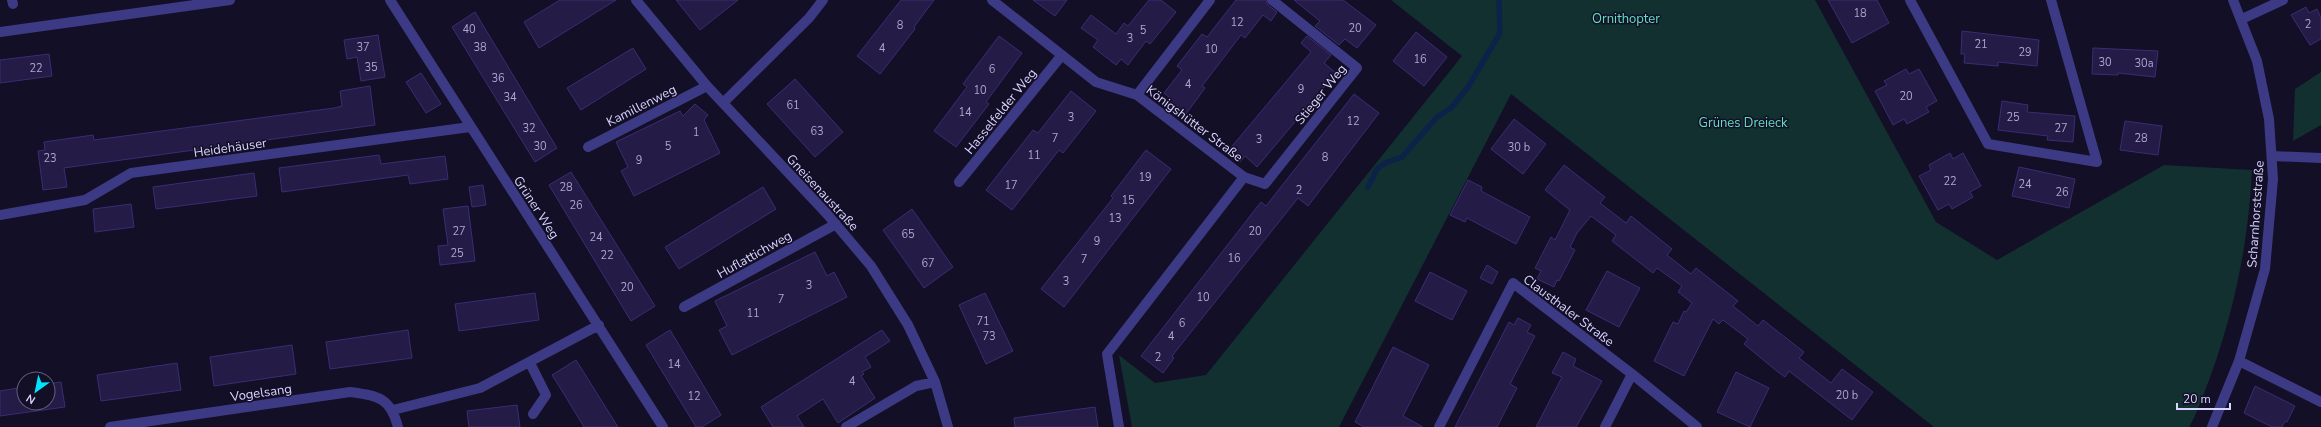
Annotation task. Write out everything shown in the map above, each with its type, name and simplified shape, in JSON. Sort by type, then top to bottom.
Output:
[{"type":"street","points":[[0,32],[230,0]]},
{"type":"street","name":"Grüner Weg","points":[[390,0],[663,427]]},
{"type":"street","name":"Gneisenaustraße","points":[[636,0],[706,86],[836,224],[872,266],[890,295],[935,382],[948,427]]},
{"type":"street","points":[[723,103],[809,18],[823,0]]},
{"type":"street","name":"Königshütter Straße","points":[[992,0],[1004,4],[1062,55],[1096,82],[1137,95],[1244,177],[1265,184]]},
{"type":"street","points":[[1137,95],[1210,0]]},
{"type":"street","name":"Stieger Weg","points":[[1265,184],[1357,68],[1272,0]]},
{"type":"street","points":[[1910,0],[1988,144],[2097,162],[2051,0]]},
{"type":"street","name":"Scharnhorststraße","points":[[2212,427],[2239,361],[2264,269],[2273,179],[2269,119],[2259,68],[2242,19],[2233,0]]},
{"type":"street","points":[[2242,19],[2283,0]]},
{"type":"street","name":"Hasselfelder Weg","points":[[959,182],[1062,55]]},
{"type":"street","name":"Kamillenweg","points":[[588,147],[706,86]]},
{"type":"street","name":"Heidehäuser","points":[[0,215],[85,200],[131,174],[470,127]]},
{"type":"street","points":[[2272,156],[2321,158]]},
{"type":"street","name":"Königshütter Straße","points":[[1119,427],[1107,354],[1244,177]]},
{"type":"street","name":"Huflattichweg","points":[[684,307],[836,224]]},
{"type":"street","name":"Clausthaler Straße","points":[[1439,427],[1513,283],[1632,374],[1697,427]]},
{"type":"street","points":[[398,427],[393,410],[480,388],[599,326]]},
{"type":"street","points":[[2239,361],[2321,402]]},
{"type":"street","points":[[530,363],[546,395],[533,414]]},
{"type":"street","points":[[1605,427],[1632,374]]},
{"type":"street","points":[[846,427],[916,386],[935,382]]},
{"type":"street","name":"Vogelsang","points":[[110,427],[350,392],[376,395],[393,410]]},
{"type":"green space","name":"Grünes Dreieck","points":[[1391,0],[1815,0],[1936,222],[1997,260],[2164,165],[2252,170],[2246,234],[2234,297],[2217,358],[2194,418],[2189,427],[1934,427],[1511,94],[1339,427],[1132,427],[1119,355],[1155,383],[1206,375],[1462,56]]},
{"type":"green space","points":[[2321,72],[2321,125],[2293,141],[2295,89]]},
{"type":"building","points":[[560,0],[616,0],[539,48],[524,22]]},
{"type":"building","points":[[676,0],[738,0],[700,30]]},
{"type":"building","points":[[901,0],[934,0],[914,27],[915,29],[880,74],[857,56]]},
{"type":"building","points":[[1033,0],[1067,0],[1055,16]]},
{"type":"building","points":[[1149,0],[1161,0],[1176,12],[1150,44],[1146,41],[1128,65],[1121,59],[1116,65],[1093,47],[1098,40],[1081,28],[1091,15],[1116,34],[1124,23],[1128,26]]},
{"type":"building","points":[[1236,0],[1266,0],[1268,5],[1277,12],[1271,21],[1263,15],[1245,38],[1241,35],[1202,86],[1205,88],[1183,118],[1167,105],[1171,99],[1164,93],[1182,70],[1177,66],[1202,34],[1207,37]]},
{"type":"building","points":[[1294,0],[1343,0],[1376,25],[1357,48],[1345,39],[1339,45],[1315,26],[1320,21]]},
{"type":"building","points":[[1828,0],[1877,0],[1889,23],[1852,43]]},
{"type":"building","points":[[2306,7],[2309,13],[2317,9],[2321,18],[2321,39],[2310,45],[2291,15]]},
{"type":"building","points":[[475,12],[557,148],[535,162],[452,27]]},
{"type":"building","points":[[1962,31],[2039,40],[2037,66],[1998,62],[1998,66],[1964,63],[1965,54],[1961,54]]},
{"type":"building","points":[[1416,32],[1447,57],[1424,86],[1393,61]]},
{"type":"building","points":[[378,35],[385,77],[361,81],[357,57],[347,59],[344,40]]},
{"type":"building","points":[[999,36],[1022,53],[986,102],[989,104],[956,147],[934,131],[967,87],[963,84]]},
{"type":"building","points":[[1307,36],[1331,55],[1324,63],[1336,73],[1257,167],[1245,156],[1240,162],[1228,151],[1311,52],[1301,43]]},
{"type":"building","points":[[633,48],[646,69],[581,110],[567,88]]},
{"type":"building","points":[[2093,48],[2158,51],[2155,77],[2118,73],[2118,75],[2092,74]]},
{"type":"building","points":[[49,54],[52,76],[0,83],[0,60]]},
{"type":"building","points":[[1906,69],[1909,74],[1919,69],[1937,101],[1926,107],[1929,112],[1907,124],[1904,119],[1893,125],[1875,91],[1887,85],[1884,81]]},
{"type":"building","points":[[421,73],[441,104],[426,113],[406,82]]},
{"type":"building","points":[[795,79],[843,132],[815,157],[767,104]]},
{"type":"building","points":[[370,86],[375,125],[64,168],[67,187],[43,190],[38,151],[45,150],[44,142],[93,135],[94,140],[334,108],[342,106],[340,91]]},
{"type":"building","points":[[1071,91],[1096,111],[1063,153],[1059,150],[1012,210],[986,190],[1033,130],[1038,133]]},
{"type":"building","points":[[1354,94],[1379,113],[1308,206],[1298,198],[1172,356],[1174,358],[1163,373],[1141,356],[1261,202],[1266,206]]},
{"type":"building","points":[[2002,101],[2028,105],[2027,112],[2075,116],[2073,142],[2047,140],[2048,136],[1998,130]]},
{"type":"building","points":[[695,104],[708,115],[704,120],[720,153],[634,196],[621,171],[628,167],[616,142],[680,111],[683,116]]},
{"type":"building","points":[[1514,119],[1546,144],[1523,174],[1491,149]]},
{"type":"building","points":[[2125,121],[2162,126],[2158,155],[2120,150]]},
{"type":"building","points":[[1146,150],[1171,169],[1064,307],[1041,289],[1113,198],[1111,196]]},
{"type":"building","points":[[1950,153],[1953,159],[1963,153],[1981,186],[1970,192],[1973,197],[1952,209],[1949,204],[1938,210],[1919,176],[1931,170],[1929,165]]},
{"type":"building","points":[[379,155],[381,164],[445,156],[448,179],[410,184],[408,175],[282,192],[279,168]]},
{"type":"building","points":[[1564,165],[1605,197],[1600,203],[1626,223],[1631,216],[1672,249],[1667,255],[1691,274],[1696,268],[1738,301],[1733,306],[1758,326],[1763,320],[1804,352],[1799,358],[1831,383],[1842,369],[1873,392],[1852,420],[1789,371],[1785,377],[1778,372],[1744,344],[1748,339],[1723,320],[1719,324],[1713,319],[1684,376],[1654,361],[1673,322],[1678,324],[1684,311],[1686,312],[1692,303],[1678,292],[1682,286],[1657,268],[1653,273],[1612,241],[1616,235],[1591,216],[1577,233],[1570,247],[1575,250],[1559,281],[1557,280],[1554,287],[1537,279],[1541,271],[1535,268],[1551,237],[1555,240],[1570,210],[1545,190]]},
{"type":"building","points":[[2019,167],[2075,179],[2069,208],[2012,196]]},
{"type":"building","points":[[571,172],[655,306],[631,321],[549,185]]},
{"type":"building","points":[[254,173],[257,196],[156,209],[153,187]]},
{"type":"building","points":[[1468,180],[1482,187],[1481,191],[1530,217],[1516,244],[1467,218],[1465,222],[1450,215]]},
{"type":"building","points":[[483,185],[486,205],[472,207],[469,187]]},
{"type":"building","points":[[763,187],[776,209],[679,269],[665,247]]},
{"type":"building","points":[[131,204],[134,227],[95,232],[93,209]]},
{"type":"building","points":[[468,206],[475,261],[440,265],[438,246],[448,245],[443,209]]},
{"type":"building","points":[[912,209],[953,267],[924,288],[883,230]]},
{"type":"building","points":[[815,252],[827,276],[834,272],[847,297],[732,355],[719,330],[727,326],[715,301]]},
{"type":"building","points":[[1487,265],[1498,272],[1492,284],[1480,278]]},
{"type":"building","points":[[1607,271],[1640,288],[1619,327],[1586,310]]},
{"type":"building","points":[[1430,272],[1467,291],[1452,320],[1415,301]]},
{"type":"building","points":[[535,293],[539,320],[459,331],[455,304]]},
{"type":"building","points":[[985,293],[1013,351],[986,364],[959,305]]},
{"type":"building","points":[[1518,318],[1531,325],[1527,332],[1535,336],[1510,384],[1517,388],[1497,427],[1455,427],[1509,322],[1514,325]]},
{"type":"building","points":[[408,330],[412,358],[330,369],[326,342]]},
{"type":"building","points":[[670,330],[721,415],[702,427],[696,427],[646,345]]},
{"type":"building","points":[[882,330],[890,341],[865,357],[871,367],[862,372],[864,374],[861,376],[875,398],[838,423],[823,399],[797,416],[804,427],[773,427],[761,407]]},
{"type":"building","points":[[292,345],[296,374],[214,386],[210,357]]},
{"type":"building","points":[[1393,347],[1429,365],[1403,416],[1423,427],[1364,427],[1355,422]]},
{"type":"building","points":[[1563,352],[1576,359],[1573,366],[1602,381],[1576,427],[1536,427],[1562,377],[1552,373]]},
{"type":"building","points":[[576,360],[618,427],[584,427],[552,375]]},
{"type":"building","points":[[177,363],[181,390],[101,401],[97,375]]},
{"type":"building","points":[[1736,372],[1769,388],[1750,427],[1717,412]]},
{"type":"building","points":[[61,382],[65,407],[56,408],[56,383]]},
{"type":"building","points":[[2255,386],[2295,406],[2287,422],[2285,421],[2282,427],[2272,427],[2244,413]]},
{"type":"building","points":[[16,388],[16,411],[36,411],[0,416],[0,391]]},
{"type":"building","points":[[517,405],[520,427],[469,427],[467,411]]},
{"type":"building","points":[[1095,407],[1098,427],[1015,427],[1014,418]]},
{"type":"waterway","points":[[1368,187],[1377,169],[1385,163],[1402,157],[1437,117],[1451,108],[1468,87],[1500,33],[1499,0]]},
{"type":"park label","name":"Ornithopter","points":[[1626,18]]}]
